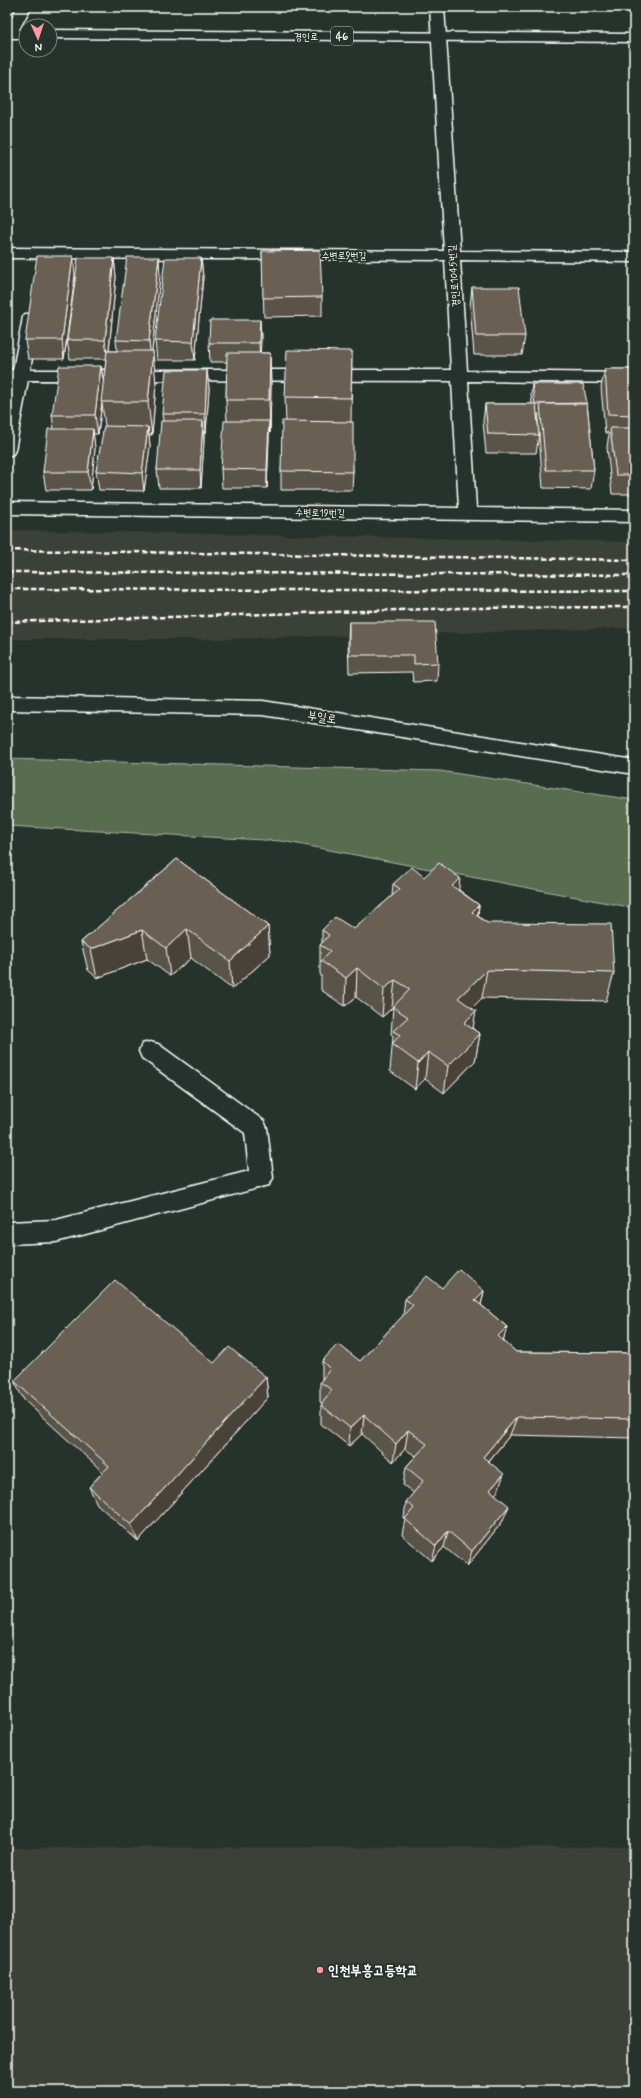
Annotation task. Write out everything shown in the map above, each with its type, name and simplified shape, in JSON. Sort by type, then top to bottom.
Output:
[{"type":"street","points":[[8,34],[24,7]]},
{"type":"street","name":"경인로1045번길","points":[[436,7],[468,515]]},
{"type":"street","name":"경인로","points":[[58,34],[634,38]]},
{"type":"street","name":"수변로9번길","points":[[7,253],[42,261],[451,256],[634,257]]},
{"type":"street","points":[[7,450],[14,376],[35,299]]},
{"type":"street","points":[[14,376],[459,376],[634,378]]},
{"type":"street","name":"수변로19번길","points":[[7,508],[634,516]]},
{"type":"street","name":"부일로","points":[[7,703],[263,708],[634,767]]},
{"type":"street","points":[[7,1233],[56,1231],[261,1178],[256,1128],[150,1051]]},
{"type":"shaded area","points":[[7,530],[634,542],[634,628],[223,639],[7,639]]},
{"type":"shaded area","name":"인천부흥고등학교","points":[[634,1847],[634,2091],[7,2091],[7,1848]]},
{"type":"green space","points":[[7,759],[440,771],[634,800],[634,908],[282,841],[7,826]]},
{"type":"building","points":[[320,250],[322,297],[263,298],[262,251]]},
{"type":"building","points":[[37,256],[73,256],[62,340],[25,340]]},
{"type":"building","points":[[127,257],[159,257],[149,341],[116,340]]},
{"type":"building","points":[[78,258],[114,258],[105,340],[67,340]]},
{"type":"building","points":[[165,258],[201,258],[193,342],[155,341]]},
{"type":"building","points":[[472,287],[519,287],[525,336],[476,336]]},
{"type":"building","points":[[210,320],[260,320],[259,343],[209,343]]},
{"type":"building","points":[[287,350],[352,351],[351,398],[285,397]]},
{"type":"building","points":[[107,351],[153,351],[148,402],[101,402]]},
{"type":"building","points":[[227,353],[270,353],[269,400],[226,400]]},
{"type":"building","points":[[59,366],[101,366],[95,415],[52,415]]},
{"type":"building","points":[[605,369],[634,369],[634,415],[608,414]]},
{"type":"building","points":[[166,370],[207,370],[205,414],[162,414]]},
{"type":"building","points":[[532,384],[583,384],[587,403],[535,404]]},
{"type":"building","points":[[485,404],[536,404],[539,435],[488,434]]},
{"type":"building","points":[[540,404],[587,404],[594,470],[546,470]]},
{"type":"building","points":[[161,421],[203,421],[200,470],[157,470]]},
{"type":"building","points":[[224,421],[269,421],[267,470],[221,469]]},
{"type":"building","points":[[282,421],[353,422],[353,472],[281,471]]},
{"type":"building","points":[[104,426],[148,427],[142,473],[96,471]]},
{"type":"building","points":[[610,428],[634,428],[634,475],[616,475]]},
{"type":"building","points":[[48,429],[93,429],[88,472],[43,472]]},
{"type":"building","points":[[349,622],[435,622],[438,663],[414,664],[414,655],[349,655]]},
{"type":"building","points":[[177,859],[268,926],[230,961],[187,929],[166,948],[142,930],[91,949],[81,942]]},
{"type":"building","points":[[439,863],[460,878],[452,886],[479,905],[472,912],[487,923],[611,924],[614,973],[487,970],[458,998],[476,1011],[464,1023],[480,1034],[448,1066],[428,1052],[418,1063],[392,1044],[400,1035],[393,1031],[408,1017],[393,1007],[410,989],[395,980],[384,989],[357,968],[346,978],[321,961],[330,951],[320,945],[329,935],[322,930],[335,917],[354,929],[400,889],[393,884],[412,867],[424,877]]},
{"type":"building","points":[[459,1269],[484,1291],[475,1300],[507,1327],[498,1336],[516,1352],[634,1353],[634,1419],[517,1417],[483,1457],[504,1474],[490,1490],[509,1506],[472,1551],[448,1531],[436,1546],[405,1519],[414,1508],[406,1502],[423,1481],[406,1467],[427,1444],[408,1430],[396,1444],[364,1415],[350,1428],[321,1405],[332,1390],[320,1382],[330,1369],[322,1361],[338,1344],[360,1361],[413,1305],[405,1299],[427,1276],[442,1288]]},
{"type":"building","points":[[115,1280],[214,1363],[229,1347],[266,1377],[131,1525],[89,1487],[109,1466],[14,1381]]},
{"type":"railway","points":[[7,550],[634,560]]},
{"type":"railway","points":[[7,572],[634,575]]},
{"type":"railway","points":[[7,589],[634,591]]},
{"type":"railway","points":[[7,622],[464,608],[634,607]]},
{"type":"place","name":"인천부흥고등학교","points":[[320,1970]]}]
